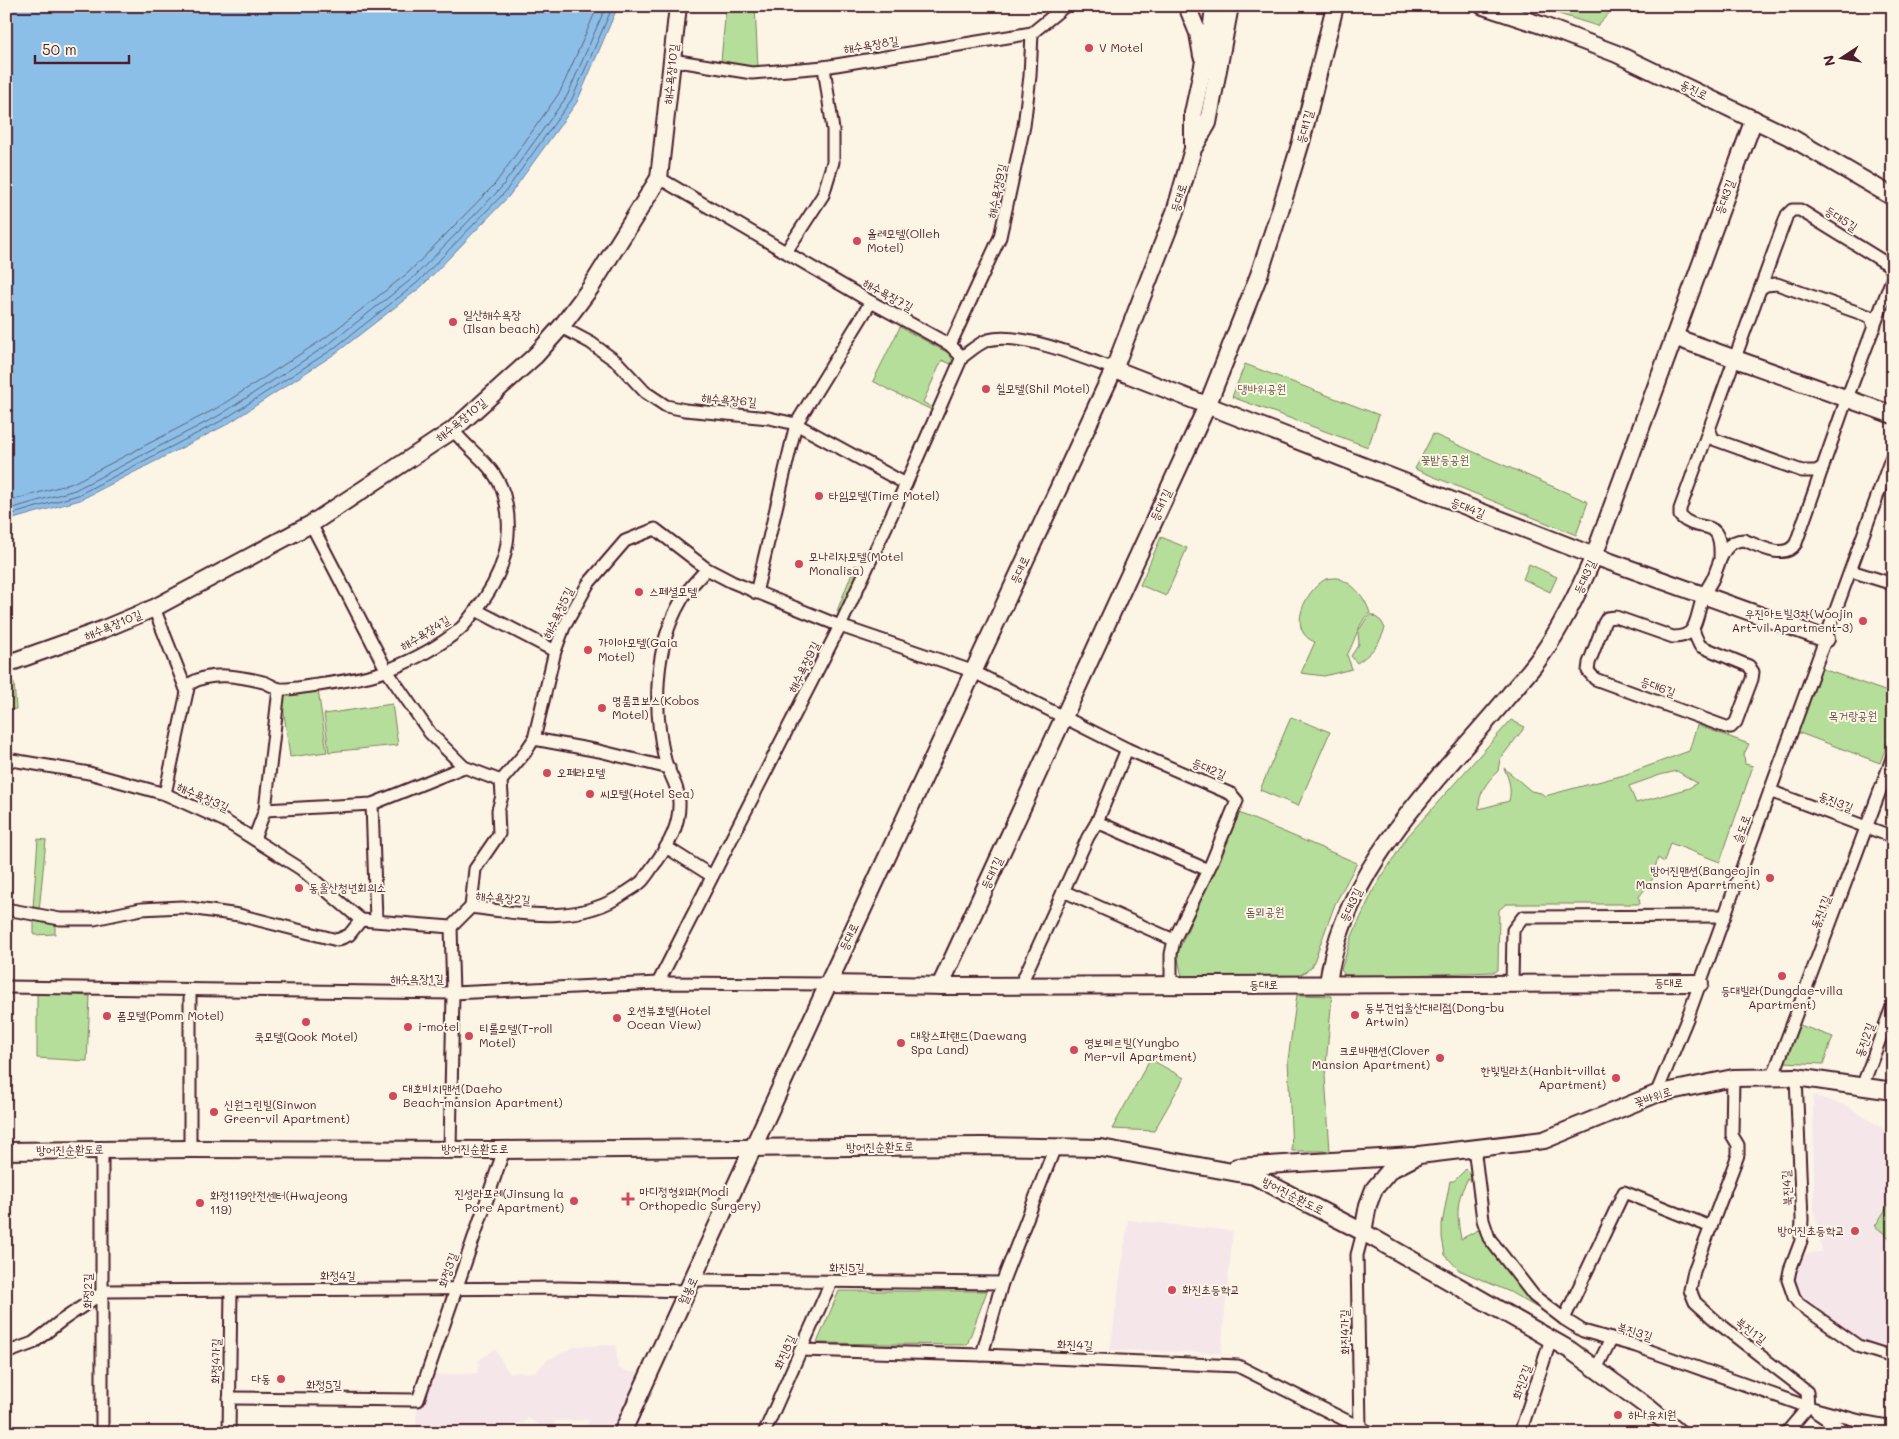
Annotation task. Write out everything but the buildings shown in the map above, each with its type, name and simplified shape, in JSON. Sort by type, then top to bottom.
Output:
[{"type":"street","name":"해수욕장10길","points":[[6,664],[154,608],[311,524],[454,430],[536,355],[592,287],[660,178],[678,6]]},
{"type":"street","points":[[1032,33],[1065,6]]},
{"type":"street","points":[[1187,6],[1198,33],[1204,66]]},
{"type":"street","points":[[1194,149],[1193,113],[1204,66],[1214,6]]},
{"type":"street","name":"등대1길","points":[[940,986],[1207,406],[1258,276],[1283,201],[1301,142],[1335,6]]},
{"type":"street","name":"동진로","points":[[1483,6],[1541,25],[1617,54],[1792,138],[1893,197]]},
{"type":"street","points":[[1194,149],[1208,123],[1231,9]]},
{"type":"street","name":"해수욕장8길","points":[[672,60],[752,72],[824,67],[1032,33]]},
{"type":"street","name":"해수욕장9길","points":[[950,345],[1000,238],[1024,126],[1030,76],[1032,33]]},
{"type":"street","points":[[786,252],[823,195],[833,162],[833,130],[824,67]]},
{"type":"street","name":"등대3길","points":[[1328,984],[1330,959],[1346,912],[1367,874],[1389,840],[1417,804],[1541,657],[1571,608],[1594,556],[1754,119]]},
{"type":"street","name":"등대로","points":[[753,1148],[972,671],[1114,369],[1175,212],[1194,149]]},
{"type":"street","name":"해수욕장7길","points":[[660,178],[871,302],[950,345],[962,357]]},
{"type":"street","name":"등대5길","points":[[1703,595],[1713,578],[1720,558],[1728,546],[1738,540],[1744,540],[1780,552],[1786,552],[1793,548],[1892,279],[1893,272],[1889,265],[1800,210],[1792,210],[1787,215],[1680,509],[1680,516],[1684,520],[1713,529],[1718,535],[1720,558]]},
{"type":"street","points":[[1760,289],[1766,285],[1777,284],[1871,317],[1874,328]]},
{"type":"street","points":[[756,593],[796,424],[871,302]]},
{"type":"street","name":"해수욕장6길","points":[[561,327],[591,343],[618,362],[645,392],[666,406],[685,410],[769,418],[796,424],[906,484]]},
{"type":"street","points":[[1674,337],[1893,415]]},
{"type":"street","points":[[962,357],[988,340],[1010,339],[1053,346],[1114,369]]},
{"type":"street","name":"해수욕장9길","points":[[658,984],[840,626],[962,357]]},
{"type":"street","name":"등대4길","points":[[1114,369],[1594,556],[1826,638]]},
{"type":"street","points":[[1709,428],[1712,439],[1802,472],[1816,471],[1823,467]]},
{"type":"street","name":"해수욕장4길","points":[[187,692],[189,684],[198,679],[214,676],[239,677],[264,682],[279,689],[331,683],[387,671],[432,649],[461,628],[476,610],[499,575],[507,548],[508,520],[504,494],[494,474],[481,458],[462,442],[454,430]]},
{"type":"street","name":"슬도로","points":[[1656,1094],[1725,916],[1851,571],[1889,477],[1893,453]]},
{"type":"street","points":[[311,524],[387,671],[430,733],[464,768],[500,781],[502,796],[498,810],[499,834],[475,869],[471,907]]},
{"type":"street","name":"해수욕장5길","points":[[500,781],[524,754],[534,739],[555,651],[564,627],[588,584],[625,541],[655,529],[707,569],[756,593],[840,626],[972,671],[1064,716]]},
{"type":"street","name":"해수욕장2길","points":[[451,927],[471,907],[537,915],[564,916],[589,910],[614,901],[642,881],[666,847],[676,824],[679,802],[674,779],[666,761],[658,704],[659,677],[664,646],[670,624],[681,600],[707,569]]},
{"type":"street","points":[[1851,571],[1893,584]]},
{"type":"street","points":[[1693,628],[1703,595]]},
{"type":"street","points":[[154,608],[187,692],[164,794]]},
{"type":"street","points":[[476,610],[555,651]]},
{"type":"street","name":"등대6길","points":[[1616,617],[1673,637],[1682,637],[1693,628],[1700,646],[1749,666],[1753,672],[1736,722],[1731,727],[1726,727],[1595,679],[1588,671],[1589,663],[1607,618],[1616,617]]},
{"type":"street","points":[[254,839],[264,810],[279,689]]},
{"type":"street","name":"등대2길","points":[[1064,716],[1127,749],[1230,794],[1237,801],[1208,870],[1174,940],[1171,954],[1171,985]]},
{"type":"street","points":[[534,739],[598,751],[669,768]]},
{"type":"street","points":[[1020,986],[1088,837],[1097,822],[1127,749]]},
{"type":"street","name":"동진1길","points":[[1773,1076],[1893,756]]},
{"type":"street","name":"해수욕장3길","points":[[6,759],[89,773],[164,794],[225,821],[301,869],[361,920]]},
{"type":"street","points":[[264,810],[372,804],[464,768]]},
{"type":"street","name":"동진3길","points":[[1770,791],[1893,837]]},
{"type":"street","points":[[372,804],[376,920]]},
{"type":"street","points":[[1097,822],[1208,870]]},
{"type":"street","points":[[666,847],[712,876]]},
{"type":"street","points":[[1063,891],[1174,940]]},
{"type":"street","points":[[6,909],[60,919],[94,919],[141,909],[182,907],[239,915],[337,940],[349,935],[361,920],[451,927],[453,993],[450,1150]]},
{"type":"street","points":[[1512,984],[1513,930],[1523,917],[1725,916]]},
{"type":"street","name":"등대로","points":[[828,984],[1020,986],[1700,983]]},
{"type":"street","name":"해수욕장1길","points":[[6,987],[190,991],[453,993],[658,984],[828,984]]},
{"type":"street","points":[[190,991],[190,1149]]},
{"type":"street","name":"동진2길","points":[[1862,1086],[1893,1004]]},
{"type":"street","name":"꽃바위로","points":[[1214,1168],[1419,1155],[1544,1140],[1656,1094],[1733,1078],[1796,1077],[1893,1091]]},
{"type":"street","name":"북진4길","points":[[1796,1077],[1802,1219],[1801,1241],[1788,1280],[1790,1288],[1799,1304],[1858,1346],[1893,1357]]},
{"type":"street","name":"북진1길","points":[[1733,1078],[1732,1135],[1738,1145],[1738,1156],[1694,1270],[1690,1290],[1695,1302],[1717,1322],[1807,1392],[1808,1407]]},
{"type":"street","points":[[982,1355],[1002,1283],[1055,1147]]},
{"type":"street","name":"월봉로","points":[[622,1433],[753,1148]]},
{"type":"street","name":"방어진순환도로","points":[[6,1151],[1101,1148],[1254,1176],[1364,1232],[1570,1350],[1649,1408],[1679,1433]]},
{"type":"street","name":"북진3길","points":[[1474,1148],[1483,1220],[1489,1238],[1534,1296],[1564,1319],[1583,1331],[1636,1346],[1808,1407],[1860,1421],[1893,1427]]},
{"type":"street","name":"화정2길","points":[[102,1150],[102,1433]]},
{"type":"street","name":"화정3길","points":[[418,1400],[504,1150]]},
{"type":"street","name":"꽃바위로","points":[[1364,1232],[1368,1205],[1374,1189],[1390,1170],[1419,1155]]},
{"type":"street","points":[[1564,1319],[1624,1192],[1710,1227]]},
{"type":"street","name":"화진4가길","points":[[1360,1430],[1357,1255],[1364,1232]]},
{"type":"street","name":"화진5길","points":[[690,1285],[831,1282],[1002,1283]]},
{"type":"street","name":"화진8길","points":[[764,1433],[831,1282]]},
{"type":"street","name":"화정4길","points":[[6,1353],[33,1343],[105,1291],[560,1288],[690,1285]]},
{"type":"street","name":"화정4가길","points":[[229,1433],[231,1290]]},
{"type":"street","points":[[1596,1369],[1611,1339]]},
{"type":"street","name":"화진2길","points":[[1520,1433],[1551,1340]]},
{"type":"street","name":"화진4길","points":[[800,1350],[982,1355],[1238,1366],[1360,1430],[1372,1433]]},
{"type":"street","name":"화정5길","points":[[229,1398],[418,1400]]},
{"type":"street","points":[[1786,1433],[1808,1407],[1846,1433]]},
{"type":"shaded area","name":"방어진초등학교","points":[[1813,1095],[1847,1106],[1893,1135],[1893,1351],[1854,1337],[1797,1291],[1791,1282],[1792,1271],[1803,1255],[1822,1251],[1814,1210]]},
{"type":"shaded area","name":"화진초등학교","points":[[1128,1220],[1233,1231],[1221,1353],[1110,1350]]},
{"type":"shaded area","points":[[616,1345],[618,1368],[629,1372],[642,1372],[611,1433],[584,1433],[589,1420],[555,1421],[552,1427],[540,1426],[528,1418],[523,1423],[506,1425],[502,1433],[415,1433],[418,1400],[429,1375],[477,1373],[479,1360],[495,1349],[509,1373],[535,1372],[547,1360],[576,1346]]},
{"type":"green space","points":[[755,6],[758,68],[721,61],[726,7]]},
{"type":"green space","points":[[1534,6],[1616,6],[1597,26]]},
{"type":"green space","points":[[900,327],[950,354],[954,365],[934,411],[873,381]],"holes":[[[942,360],[953,365],[933,408],[923,402]]]},
{"type":"green space","name":"댕바위공원","points":[[1245,364],[1379,415],[1368,447],[1232,397]]},
{"type":"green space","name":"꽃받등공원","points":[[1433,434],[1588,502],[1576,535],[1415,469]]},
{"type":"green space","points":[[1161,537],[1187,548],[1166,596],[1140,585]]},
{"type":"green space","points":[[1529,564],[1557,577],[1550,592],[1523,579]]},
{"type":"green space","points":[[855,565],[862,567],[841,612],[837,611]]},
{"type":"green space","points":[[1338,578],[1358,592],[1370,613],[1363,620],[1347,655],[1352,669],[1324,676],[1301,673],[1315,642],[1306,637],[1302,629],[1300,620],[1302,610],[1311,592],[1318,584],[1326,579]]},
{"type":"green space","points":[[1371,614],[1381,621],[1385,628],[1374,648],[1357,663],[1351,656],[1359,644],[1358,631]]},
{"type":"green space","name":"목거랑공원","points":[[1820,668],[1893,694],[1893,730],[1880,763],[1797,732]]},
{"type":"green space","points":[[14,683],[16,709],[6,710],[6,684]]},
{"type":"green space","points":[[318,690],[327,752],[290,757],[282,699],[285,695]]},
{"type":"green space","points":[[392,704],[398,745],[329,752],[324,714]]},
{"type":"green space","points":[[1291,717],[1330,732],[1298,806],[1260,790]]},
{"type":"green space","points":[[1511,720],[1525,727],[1500,759],[1498,771],[1487,783],[1482,793],[1479,809],[1509,801],[1510,784],[1504,768],[1531,791],[1545,796],[1624,775],[1689,751],[1697,725],[1749,744],[1744,754],[1745,764],[1753,766],[1720,862],[1670,843],[1664,862],[1658,858],[1655,868],[1657,873],[1639,897],[1640,904],[1506,904],[1499,910],[1498,970],[1495,972],[1347,977],[1341,970],[1352,936],[1374,889],[1407,837]],"holes":[[[1677,771],[1697,783],[1689,788],[1636,803],[1629,786]]]},
{"type":"green space","name":"돔뫼공원","points":[[1239,813],[1357,863],[1335,904],[1312,967],[1296,978],[1183,981],[1177,954]]},
{"type":"green space","points":[[38,839],[46,840],[39,911],[33,908]]},
{"type":"green space","points":[[34,921],[55,925],[55,934],[34,935]]},
{"type":"green space","points":[[37,993],[90,996],[87,1061],[37,1058]]},
{"type":"green space","points":[[1297,995],[1332,996],[1325,1076],[1330,1151],[1292,1151],[1288,1060]]},
{"type":"green space","points":[[1797,1024],[1833,1037],[1823,1064],[1783,1062]]},
{"type":"green space","points":[[1150,1059],[1184,1078],[1154,1131],[1112,1129]]},
{"type":"green space","points":[[1466,1169],[1471,1174],[1474,1182],[1468,1179],[1459,1201],[1458,1216],[1461,1239],[1478,1230],[1563,1323],[1510,1292],[1459,1270],[1445,1255],[1442,1224],[1450,1181],[1454,1181]]},
{"type":"green space","points":[[1893,1198],[1893,1241],[1875,1226]]},
{"type":"green space","points":[[839,1291],[987,1291],[967,1345],[817,1343]]},
{"type":"water","points":[[6,6],[618,6],[577,102],[509,196],[421,287],[336,353],[226,425],[80,500],[6,521]]},
{"type":"place","name":"V Motel","points":[[1089,48]]},
{"type":"place","name":"올레모텔(Olleh Motel)","points":[[857,241]]},
{"type":"place","name":"일산해수욕장 (Ilsan beach)","points":[[453,322]]},
{"type":"place","name":"쉴모텔(Shil Motel)","points":[[986,389]]},
{"type":"place","name":"타임모텔(Time Motel)","points":[[819,496]]},
{"type":"place","name":"모나리자모텔(Motel Monalisa)","points":[[799,564]]},
{"type":"place","name":"스페셜모텔","points":[[639,592]]},
{"type":"place","name":"우진아트빌3차(Woojin Art-vil Apartment-3)","points":[[1863,621]]},
{"type":"place","name":"가이아모텔(Gaia Motel)","points":[[588,650]]},
{"type":"place","name":"명품코보스(Kobos Motel)","points":[[602,708]]},
{"type":"place","name":"오페라모텔","points":[[547,773]]},
{"type":"place","name":"씨모텔(Hotel Sea)","points":[[590,794]]},
{"type":"place","name":"방어진맨션(Bangeojin Mansion Aparrtment)","points":[[1770,878]]},
{"type":"place","name":"동울산청년회의소","points":[[299,888]]},
{"type":"place","name":"등대빌라(Dungdae-villa Apartment)","points":[[1782,976]]},
{"type":"place","name":"동부건업울산대리점(Dong-bu Artwin)","points":[[1355,1015]]},
{"type":"place","name":"폼모텔(Pomm Motel)","points":[[107,1016]]},
{"type":"place","name":"오션뷰호텔(Hotel Ocean View)","points":[[617,1018]]},
{"type":"place","name":"쿡모텔(Qook Motel)","points":[[306,1022]]},
{"type":"place","name":"i-motel","points":[[408,1027]]},
{"type":"place","name":"티롤모텔(T-roll Motel)","points":[[469,1036]]},
{"type":"place","name":"대왕스파랜드(Daewang Spa Land)","points":[[901,1043]]},
{"type":"place","name":"영보메르빌(Yungbo Mer-vil Apartment)","points":[[1074,1050]]},
{"type":"place","name":"크로바맨션(Clover Mansion Apartment)","points":[[1440,1058]]},
{"type":"place","name":"한빛빌라츠(Hanbit-villat Apartment)","points":[[1616,1078]]},
{"type":"place","name":"대호비치맨션(Daeho Beach-mansion Apartment)","points":[[393,1096]]},
{"type":"place","name":"신원그린빌(Sinwon Green-vil Apartment)","points":[[214,1112]]},
{"type":"place","name":"마디정형외과(Modi Orthopedic Surgery)","points":[[628,1199]]},
{"type":"place","name":"진성라포레(Jinsung la Pore Apartment)","points":[[574,1201]]},
{"type":"place","name":"화정119안전센터(Hwajeong 119)","points":[[200,1203]]},
{"type":"place","name":"방어진초등학교","points":[[1855,1231]]},
{"type":"place","name":"화진초등학교","points":[[1172,1290]]},
{"type":"place","name":"다동","points":[[281,1379]]},
{"type":"place","name":"하나유치원","points":[[1618,1415]]}]
